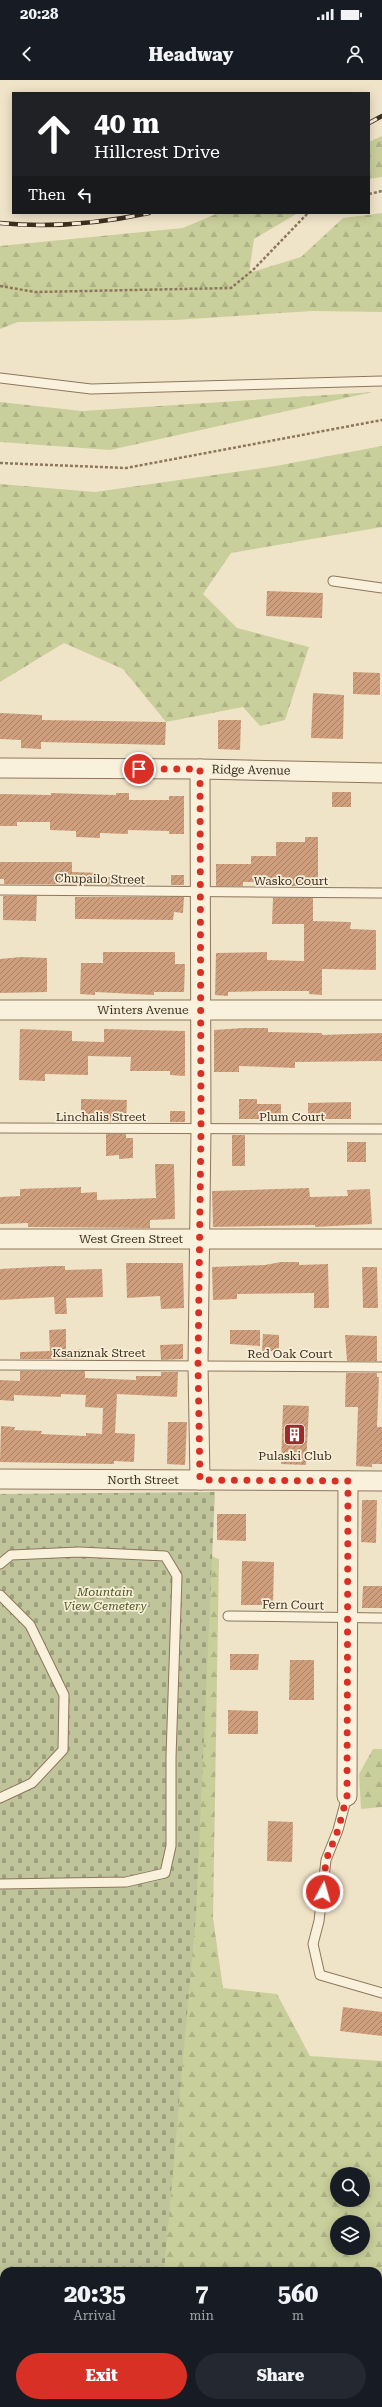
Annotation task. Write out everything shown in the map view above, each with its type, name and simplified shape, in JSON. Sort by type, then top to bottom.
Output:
[{"type":"street","name":"Ridge Avenue","points":[[0,768],[200,769],[382,773]]},
{"type":"street","points":[[200,769],[201,1129],[198,1365],[200,1480]]},
{"type":"street","name":"Winters Avenue","points":[[0,1010],[382,1010]]},
{"type":"street","name":"West Green Street","points":[[0,1239],[382,1240]]},
{"type":"street","name":"North Street","points":[[0,1479],[382,1481]]},
{"type":"street","points":[[347,1796],[346,1617],[348,1481]]},
{"type":"lane","points":[[0,378],[91,389],[382,381]]},
{"type":"lane","points":[[333,581],[382,588]]},
{"type":"lane","name":"Chupailo Street","points":[[0,890],[200,892]]},
{"type":"lane","name":"Wasko Court","points":[[200,892],[382,893]]},
{"type":"lane","name":"Linchalis Street","points":[[0,1128],[201,1129]]},
{"type":"lane","name":"Plum Court","points":[[201,1129],[382,1129]]},
{"type":"lane","name":"Ksanznak Street","points":[[0,1365],[198,1365]]},
{"type":"lane","name":"Red Oak Court","points":[[198,1365],[382,1366]]},
{"type":"lane","points":[[0,1564],[11,1555],[79,1552],[165,1556],[177,1576],[171,1757],[171,1846],[166,1873],[126,1882],[0,1884]]},
{"type":"lane","points":[[0,1595],[30,1625],[64,1695],[63,1750],[32,1783],[0,1798]]},
{"type":"lane","name":"Fern Court","points":[[228,1616],[382,1618]]},
{"type":"lane","points":[[347,1796],[338,1830],[326,1860],[319,1921],[313,1944],[320,1975],[382,1993]]},
{"type":"path","points":[[370,194],[382,191]]},
{"type":"path","points":[[0,286],[35,292],[232,288],[253,270],[307,214]]},
{"type":"path","points":[[0,463],[126,468],[382,420]]},
{"type":"green space","points":[[382,136],[382,177],[370,179],[370,142]]},
{"type":"green space","points":[[382,213],[382,312],[312,311],[176,320],[18,322],[0,329],[0,246],[183,228],[216,214],[296,214],[254,239],[249,273],[301,257],[343,218]]},
{"type":"green space","points":[[373,392],[110,450],[0,442],[0,402],[82,411]]},
{"type":"green space","points":[[382,446],[382,527],[231,553],[203,594],[237,628],[309,647],[285,720],[260,726],[243,707],[166,722],[123,669],[64,643],[0,682],[0,484],[95,492],[270,467]]},
{"type":"green space","name":"Mountain View Cemetery","points":[[215,1492],[196,1915],[164,2267],[0,2267],[0,1494]]},
{"type":"green space","points":[[198,1551],[219,1559],[213,1918],[223,1988],[277,1994],[310,2056],[382,2061],[382,2267],[44,2267]]},
{"type":"green space","points":[[373,1749],[382,1749],[382,1807],[361,1809],[359,1774]]},
{"type":"building","points":[[267,591],[323,593],[322,618],[266,616]]},
{"type":"building","points":[[353,672],[380,673],[380,695],[353,694]]},
{"type":"building","points":[[313,693],[344,695],[343,739],[311,738]]},
{"type":"building","points":[[0,713],[42,715],[42,720],[166,722],[165,745],[41,742],[41,749],[21,748],[21,740],[0,739]]},
{"type":"building","points":[[218,720],[241,720],[240,750],[218,749]]},
{"type":"building","points":[[332,792],[351,792],[351,807],[332,807]]},
{"type":"building","points":[[51,793],[116,795],[116,793],[129,793],[129,800],[169,800],[169,796],[184,796],[184,834],[169,834],[169,831],[128,830],[128,834],[100,833],[100,838],[76,837],[76,831],[50,830],[50,822],[17,822],[17,826],[0,826],[0,794],[51,795]]},
{"type":"building","points":[[305,837],[318,837],[318,886],[273,886],[273,882],[243,882],[243,886],[216,886],[216,864],[251,864],[251,856],[276,856],[276,842],[305,842]]},
{"type":"building","points":[[0,862],[72,862],[72,872],[100,873],[100,877],[137,878],[137,885],[4,884],[4,879],[0,879]]},
{"type":"building","points":[[171,875],[184,875],[184,885],[171,885]]},
{"type":"building","points":[[3,896],[37,896],[36,921],[3,920]]},
{"type":"building","points":[[75,897],[184,897],[183,913],[174,912],[173,920],[75,919]]},
{"type":"building","points":[[273,898],[313,898],[313,921],[351,922],[350,929],[376,930],[376,970],[322,969],[322,995],[309,994],[309,991],[267,991],[228,992],[228,996],[215,995],[216,953],[267,952],[267,960],[304,961],[304,924],[272,924]]},
{"type":"building","points":[[103,952],[175,952],[175,964],[185,964],[184,992],[154,992],[154,995],[95,992],[95,995],[80,994],[81,963],[103,963]]},
{"type":"building","points":[[21,957],[47,958],[47,992],[0,993],[0,959]]},
{"type":"building","points":[[268,1028],[268,1032],[322,1033],[322,1035],[382,1033],[382,1061],[295,1062],[295,1068],[239,1066],[239,1072],[214,1072],[214,1030]]},
{"type":"building","points":[[20,1029],[72,1031],[72,1041],[104,1042],[104,1029],[185,1031],[185,1076],[170,1075],[170,1071],[130,1071],[131,1057],[88,1056],[88,1075],[45,1074],[45,1081],[19,1080]]},
{"type":"building","points":[[81,1099],[127,1100],[126,1122],[81,1120]]},
{"type":"building","points":[[239,1099],[257,1099],[257,1104],[281,1104],[281,1119],[239,1119]]},
{"type":"building","points":[[351,1102],[351,1119],[308,1119],[308,1103]]},
{"type":"building","points":[[170,1111],[185,1111],[185,1122],[170,1122]]},
{"type":"building","points":[[106,1134],[126,1134],[126,1138],[133,1138],[133,1158],[119,1159],[119,1155],[106,1156]]},
{"type":"building","points":[[232,1135],[245,1135],[245,1166],[232,1166]]},
{"type":"building","points":[[347,1142],[366,1142],[366,1162],[347,1162]]},
{"type":"building","points":[[155,1164],[174,1164],[175,1219],[150,1220],[150,1228],[28,1227],[28,1223],[0,1224],[0,1197],[20,1196],[20,1189],[81,1187],[81,1193],[97,1192],[97,1200],[156,1198]]},
{"type":"building","points":[[309,1188],[310,1197],[348,1196],[347,1190],[370,1189],[372,1224],[315,1227],[315,1225],[213,1227],[212,1191]]},
{"type":"building","points":[[281,1262],[299,1262],[299,1265],[328,1264],[329,1308],[314,1308],[314,1293],[237,1294],[237,1299],[213,1300],[212,1267],[265,1265]]},
{"type":"building","points":[[126,1263],[183,1263],[184,1308],[161,1309],[160,1296],[127,1298]]},
{"type":"building","points":[[65,1266],[65,1270],[102,1269],[103,1297],[66,1298],[67,1314],[55,1314],[54,1297],[0,1300],[0,1269]]},
{"type":"building","points":[[362,1267],[377,1267],[378,1308],[363,1308]]},
{"type":"building","points":[[66,1329],[66,1350],[84,1349],[84,1359],[20,1359],[20,1352],[50,1351],[49,1330]]},
{"type":"building","points":[[230,1330],[260,1330],[260,1346],[230,1344]]},
{"type":"building","points":[[263,1334],[279,1335],[279,1351],[262,1351]]},
{"type":"building","points":[[345,1335],[377,1336],[377,1361],[347,1361]]},
{"type":"building","points":[[183,1344],[183,1359],[161,1360],[160,1345]]},
{"type":"building","points":[[20,1371],[85,1371],[85,1378],[136,1380],[136,1376],[161,1376],[161,1372],[178,1372],[177,1397],[117,1394],[115,1433],[135,1434],[134,1462],[114,1461],[114,1464],[0,1462],[1,1426],[15,1427],[14,1430],[42,1431],[41,1434],[86,1436],[86,1433],[102,1434],[103,1408],[85,1407],[86,1395],[61,1394],[61,1397],[14,1395],[14,1401],[0,1400],[0,1380],[20,1381]]},
{"type":"building","points":[[346,1373],[377,1373],[377,1377],[379,1377],[377,1427],[382,1427],[382,1464],[372,1464],[372,1467],[356,1466],[358,1407],[345,1407]]},
{"type":"building","name":"Pulaski Club","points":[[283,1405],[309,1406],[306,1465],[281,1464]]},
{"type":"building","points":[[168,1422],[187,1422],[185,1465],[167,1464]]},
{"type":"building","points":[[362,1500],[377,1500],[376,1543],[361,1542]]},
{"type":"building","points":[[217,1514],[246,1514],[246,1541],[217,1540]]},
{"type":"building","points":[[242,1561],[274,1562],[273,1605],[241,1605]]},
{"type":"building","points":[[363,1586],[382,1586],[382,1608],[362,1608]]},
{"type":"building","points":[[230,1654],[259,1654],[258,1670],[230,1670]]},
{"type":"building","points":[[290,1660],[314,1660],[314,1700],[289,1700]]},
{"type":"building","points":[[228,1710],[258,1711],[258,1734],[228,1734]]},
{"type":"building","points":[[268,1821],[293,1822],[292,1862],[267,1861]]},
{"type":"building","points":[[343,2007],[382,2012],[382,2036],[340,2031]]},
{"type":"railway","points":[[370,122],[382,116]]},
{"type":"railway","points":[[0,223],[37,225],[75,224],[144,214]]},
{"type":"place","name":"Pulaski Club","points":[[295,1435]]},
{"type":"route","points":[[139,769],[200,769],[201,1129],[198,1365],[200,1480],[348,1481],[346,1617],[347,1796],[338,1830],[326,1860],[323,1892]]}]
